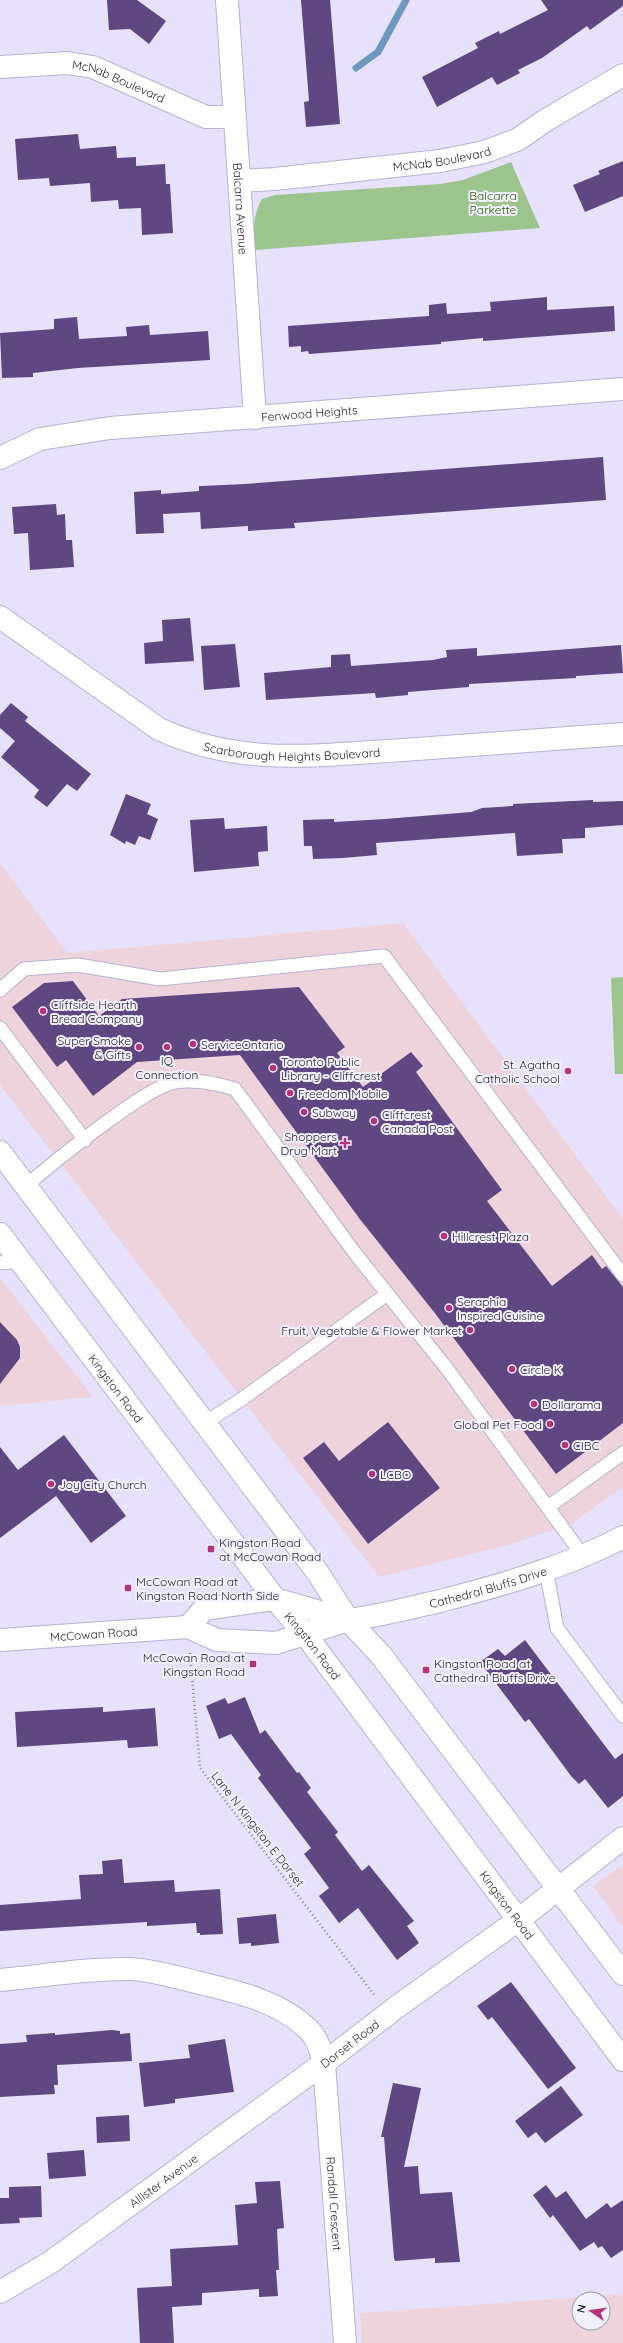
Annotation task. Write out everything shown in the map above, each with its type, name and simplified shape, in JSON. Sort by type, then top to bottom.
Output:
[{"type":"street","name":"Balcarra Avenue","points":[[227,0],[255,418]]},
{"type":"street","name":"McNab Boulevard","points":[[0,68],[67,63],[93,67],[206,116],[234,117]]},
{"type":"street","name":"McNab Boulevard","points":[[240,181],[275,179],[440,161],[484,152],[517,140],[553,116],[623,75]]},
{"type":"street","name":"Fenwood Heights","points":[[0,458],[40,439],[110,428],[623,390]]},
{"type":"street","name":"Scarborough Heights Boulevard","points":[[0,617],[159,729],[178,738],[222,750],[274,757],[448,747],[623,734]]},
{"type":"street","points":[[0,1152],[206,1422],[318,1572],[348,1620],[380,1654],[623,1974]]},
{"type":"street","name":"Kingston Road","points":[[0,1234],[10,1262],[275,1599],[305,1634],[517,1921],[623,2060]]},
{"type":"street","name":"Cathedral Bluffs Drive","points":[[348,1620],[386,1615],[510,1582],[583,1556],[623,1537]]},
{"type":"street","points":[[188,1627],[204,1609],[275,1599],[348,1620]]},
{"type":"street","name":"McCowan Road","points":[[0,1640],[188,1627],[217,1640],[276,1643],[348,1620]]},
{"type":"street","name":"Dorset Road","points":[[0,1980],[104,1969],[132,1969],[162,1973],[251,1996],[273,2005],[293,2017],[310,2031],[320,2048],[324,2063],[388,2014],[517,1921],[623,1838]]},
{"type":"street","name":"Allister Avenue","points":[[0,2292],[51,2262],[324,2063]]},
{"type":"street","name":"Randall Crescent","points":[[324,2063],[345,2343]]},
{"type":"lane","points":[[0,990],[24,969],[78,965],[160,979],[384,956],[623,1275]]},
{"type":"lane","points":[[0,1028],[84,1140]]},
{"type":"lane","points":[[26,1186],[84,1140],[142,1098],[173,1082],[209,1081],[235,1089],[354,1252],[448,1370],[583,1556]]},
{"type":"lane","points":[[206,1422],[242,1399],[387,1294]]},
{"type":"lane","points":[[548,1507],[623,1453]]},
{"type":"lane","points":[[546,1570],[557,1628],[623,1716]]},
{"type":"path","name":"Lane N Kingston E Dorset","points":[[188,1627],[200,1768],[388,2014]]},
{"type":"shaded area","points":[[0,863],[67,953],[403,923],[623,1219],[623,1487],[571,1524],[508,1545],[379,1577],[0,1085]]},
{"type":"shaded area","points":[[0,1278],[93,1397],[0,1406]]},
{"type":"shaded area","points":[[623,1865],[623,1927],[593,1886]]},
{"type":"shaded area","points":[[623,2294],[623,2343],[362,2343],[360,2313],[571,2298],[571,2331],[611,2331],[611,2295]]},
{"type":"green space","name":"Balcarra Parkette","points":[[511,162],[540,228],[255,250],[255,218],[262,199],[275,195],[440,184],[463,180]]},
{"type":"green space","points":[[623,977],[623,1074],[615,1074],[611,978]]},
{"type":"building","points":[[107,0],[137,0],[166,21],[149,44],[130,29],[109,30]]},
{"type":"building","points":[[301,0],[330,0],[340,124],[306,127],[304,102],[309,101]]},
{"type":"building","points":[[541,0],[623,0],[623,6],[590,30],[587,26],[542,58],[518,70],[520,73],[497,85],[492,77],[437,107],[422,77],[478,48],[475,43],[499,31],[500,34],[548,10]]},
{"type":"building","points":[[78,134],[80,149],[116,146],[117,158],[136,157],[136,166],[165,164],[166,184],[170,184],[173,233],[142,235],[141,208],[119,209],[118,200],[91,202],[90,183],[50,186],[49,178],[18,180],[15,139]]},
{"type":"building","points":[[623,161],[623,196],[585,212],[573,185],[600,174],[598,171]]},
{"type":"building","points":[[547,297],[547,310],[614,306],[615,331],[483,341],[483,338],[441,342],[441,344],[309,354],[308,351],[301,352],[301,346],[289,347],[288,326],[429,316],[429,305],[446,303],[447,314],[491,311],[490,302]]},
{"type":"building","points":[[77,317],[79,339],[127,336],[126,327],[149,325],[150,335],[208,331],[210,360],[78,368],[33,373],[33,377],[2,378],[0,333],[54,329],[54,319]]},
{"type":"building","points":[[603,457],[606,500],[294,523],[295,528],[248,531],[248,526],[201,529],[200,512],[163,514],[164,533],[136,534],[134,492],[161,490],[161,494],[199,491],[199,486],[245,484]]},
{"type":"building","points":[[56,504],[57,515],[65,514],[66,540],[72,540],[74,567],[30,570],[28,533],[14,534],[12,507]]},
{"type":"building","points":[[190,618],[194,661],[145,664],[144,643],[163,641],[162,620]]},
{"type":"building","points":[[235,644],[240,687],[204,690],[201,646]]},
{"type":"building","points":[[621,645],[623,673],[576,676],[576,678],[469,684],[469,687],[408,692],[408,695],[376,698],[375,693],[266,700],[264,673],[331,667],[331,655],[350,654],[351,666],[433,660],[447,657],[446,650],[477,648],[477,656]]},
{"type":"building","points":[[11,703],[28,717],[25,721],[91,774],[77,791],[67,784],[47,807],[34,797],[39,790],[1,757],[15,741],[0,728],[0,715]]},
{"type":"building","points":[[126,794],[151,804],[147,814],[158,819],[150,840],[139,836],[135,845],[126,841],[125,844],[110,835]]},
{"type":"building","points":[[593,800],[593,802],[623,801],[623,825],[585,828],[585,838],[562,839],[563,853],[517,856],[515,833],[376,843],[377,855],[343,858],[313,859],[312,846],[304,846],[303,820],[334,819],[334,822],[385,819],[471,812],[482,808],[513,806],[513,804]]},
{"type":"building","points":[[224,818],[225,829],[267,826],[268,851],[258,852],[259,866],[194,872],[190,820]]},
{"type":"building","name":"Hillcrest Plaza","points":[[73,981],[99,1016],[122,999],[299,987],[345,1047],[337,1053],[363,1087],[411,1052],[423,1066],[416,1072],[502,1190],[487,1201],[552,1286],[592,1255],[602,1269],[606,1266],[623,1287],[623,1423],[556,1474],[434,1312],[359,1218],[240,1055],[137,1062],[93,1096],[66,1060],[57,1067],[12,1007],[44,983]]},
{"type":"building","points":[[0,1322],[17,1340],[20,1347],[20,1358],[0,1384]]},
{"type":"building","name":"LCBO","points":[[388,1422],[440,1488],[368,1544],[303,1458],[324,1442],[339,1461]]},
{"type":"building","name":"Joy City Church","points":[[64,1435],[126,1516],[91,1543],[56,1496],[0,1538],[0,1447],[18,1470]]},
{"type":"building","points":[[525,1640],[615,1759],[623,1753],[623,1796],[608,1808],[585,1779],[579,1784],[571,1776],[529,1719],[525,1722],[480,1662],[498,1649],[505,1656]]},
{"type":"building","points":[[245,1697],[260,1734],[265,1730],[297,1773],[299,1772],[311,1788],[307,1792],[338,1832],[335,1835],[362,1871],[369,1865],[414,1921],[407,1926],[419,1943],[397,1960],[358,1908],[339,1923],[319,1896],[329,1888],[304,1854],[311,1848],[258,1778],[261,1775],[231,1734],[219,1739],[206,1706],[225,1698],[228,1704]]},
{"type":"building","points":[[103,1707],[103,1712],[155,1708],[158,1746],[128,1748],[127,1740],[17,1747],[15,1712]]},
{"type":"building","points":[[122,1859],[124,1883],[174,1880],[175,1892],[220,1889],[223,1934],[200,1935],[200,1933],[197,1933],[196,1923],[147,1926],[147,1922],[0,1931],[0,1905],[81,1899],[79,1875],[103,1874],[102,1861]]},
{"type":"building","points":[[276,1914],[279,1943],[251,1946],[251,1943],[239,1944],[237,1918]]},
{"type":"building","points":[[511,1982],[576,2068],[548,2089],[492,2017],[488,2020],[477,2006]]},
{"type":"building","points":[[112,2030],[120,2031],[120,2034],[130,2033],[132,2061],[57,2065],[58,2085],[54,2085],[55,2094],[0,2097],[0,2044],[27,2042],[26,2035],[55,2033],[55,2035]]},
{"type":"building","points":[[225,2039],[234,2092],[175,2099],[175,2103],[144,2107],[139,2063],[190,2058],[188,2045]]},
{"type":"building","points":[[393,2083],[421,2088],[404,2167],[418,2166],[420,2194],[452,2192],[460,2262],[435,2263],[435,2258],[395,2261],[384,2137],[381,2137]]},
{"type":"building","points":[[561,2086],[583,2115],[545,2143],[536,2132],[528,2138],[515,2121]]},
{"type":"building","points":[[129,2115],[130,2141],[97,2143],[96,2117]]},
{"type":"building","points":[[84,2150],[86,2176],[49,2179],[47,2153]]},
{"type":"building","points":[[280,2181],[284,2228],[277,2229],[279,2270],[276,2270],[278,2296],[259,2297],[259,2289],[202,2293],[202,2305],[172,2307],[174,2343],[140,2343],[137,2288],[172,2286],[170,2249],[238,2245],[235,2205],[257,2203],[255,2182]]},
{"type":"building","points":[[546,2185],[556,2198],[566,2191],[586,2219],[607,2203],[611,2208],[623,2200],[623,2250],[611,2258],[602,2246],[598,2248],[594,2242],[580,2251],[553,2215],[550,2218],[533,2195]]},
{"type":"building","points":[[41,2186],[42,2217],[19,2218],[20,2223],[0,2224],[0,2198],[9,2198],[9,2187]]},
{"type":"waterway","points":[[356,68],[378,52],[406,0]]},
{"type":"place","name":"Cliffside Hearth Bread Company","points":[[43,1011]]},
{"type":"place","name":"ServiceOntario","points":[[193,1044]]},
{"type":"place","name":"Super Smoke & Gifts","points":[[139,1047]]},
{"type":"place","name":"IQ Connection","points":[[167,1047]]},
{"type":"place","name":"Toronto Public Library - Cliffcrest","points":[[273,1068]]},
{"type":"place","name":"St. Agatha Catholic School","points":[[568,1071]]},
{"type":"place","name":"Freedom Mobile","points":[[290,1093]]},
{"type":"place","name":"Subway","points":[[304,1112]]},
{"type":"place","name":"Cliffcrest Canada Post","points":[[374,1121]]},
{"type":"place","name":"Shoppers Drug Mart","points":[[345,1143]]},
{"type":"place","name":"Hillcrest Plaza","points":[[444,1236]]},
{"type":"place","name":"Seraphia Inspired Cuisine","points":[[449,1308]]},
{"type":"place","name":"Fruit, Vegetable & Flower Market","points":[[470,1330]]},
{"type":"place","name":"Circle K","points":[[512,1369]]},
{"type":"place","name":"Dollarama","points":[[534,1404]]},
{"type":"place","name":"Global Pet Food","points":[[550,1424]]},
{"type":"place","name":"CIBC","points":[[565,1445]]},
{"type":"place","name":"LCBO","points":[[372,1474]]},
{"type":"place","name":"Joy City Church","points":[[51,1484]]},
{"type":"place","name":"Kingston Road at McCowan Road","points":[[211,1549]]},
{"type":"place","name":"McCowan Road at Kingston Road North Side","points":[[128,1588]]},
{"type":"place","name":"McCowan Road at Kingston Road","points":[[253,1664]]},
{"type":"place","name":"Kingston Road at Cathedral Bluffs Drive","points":[[426,1670]]}]
